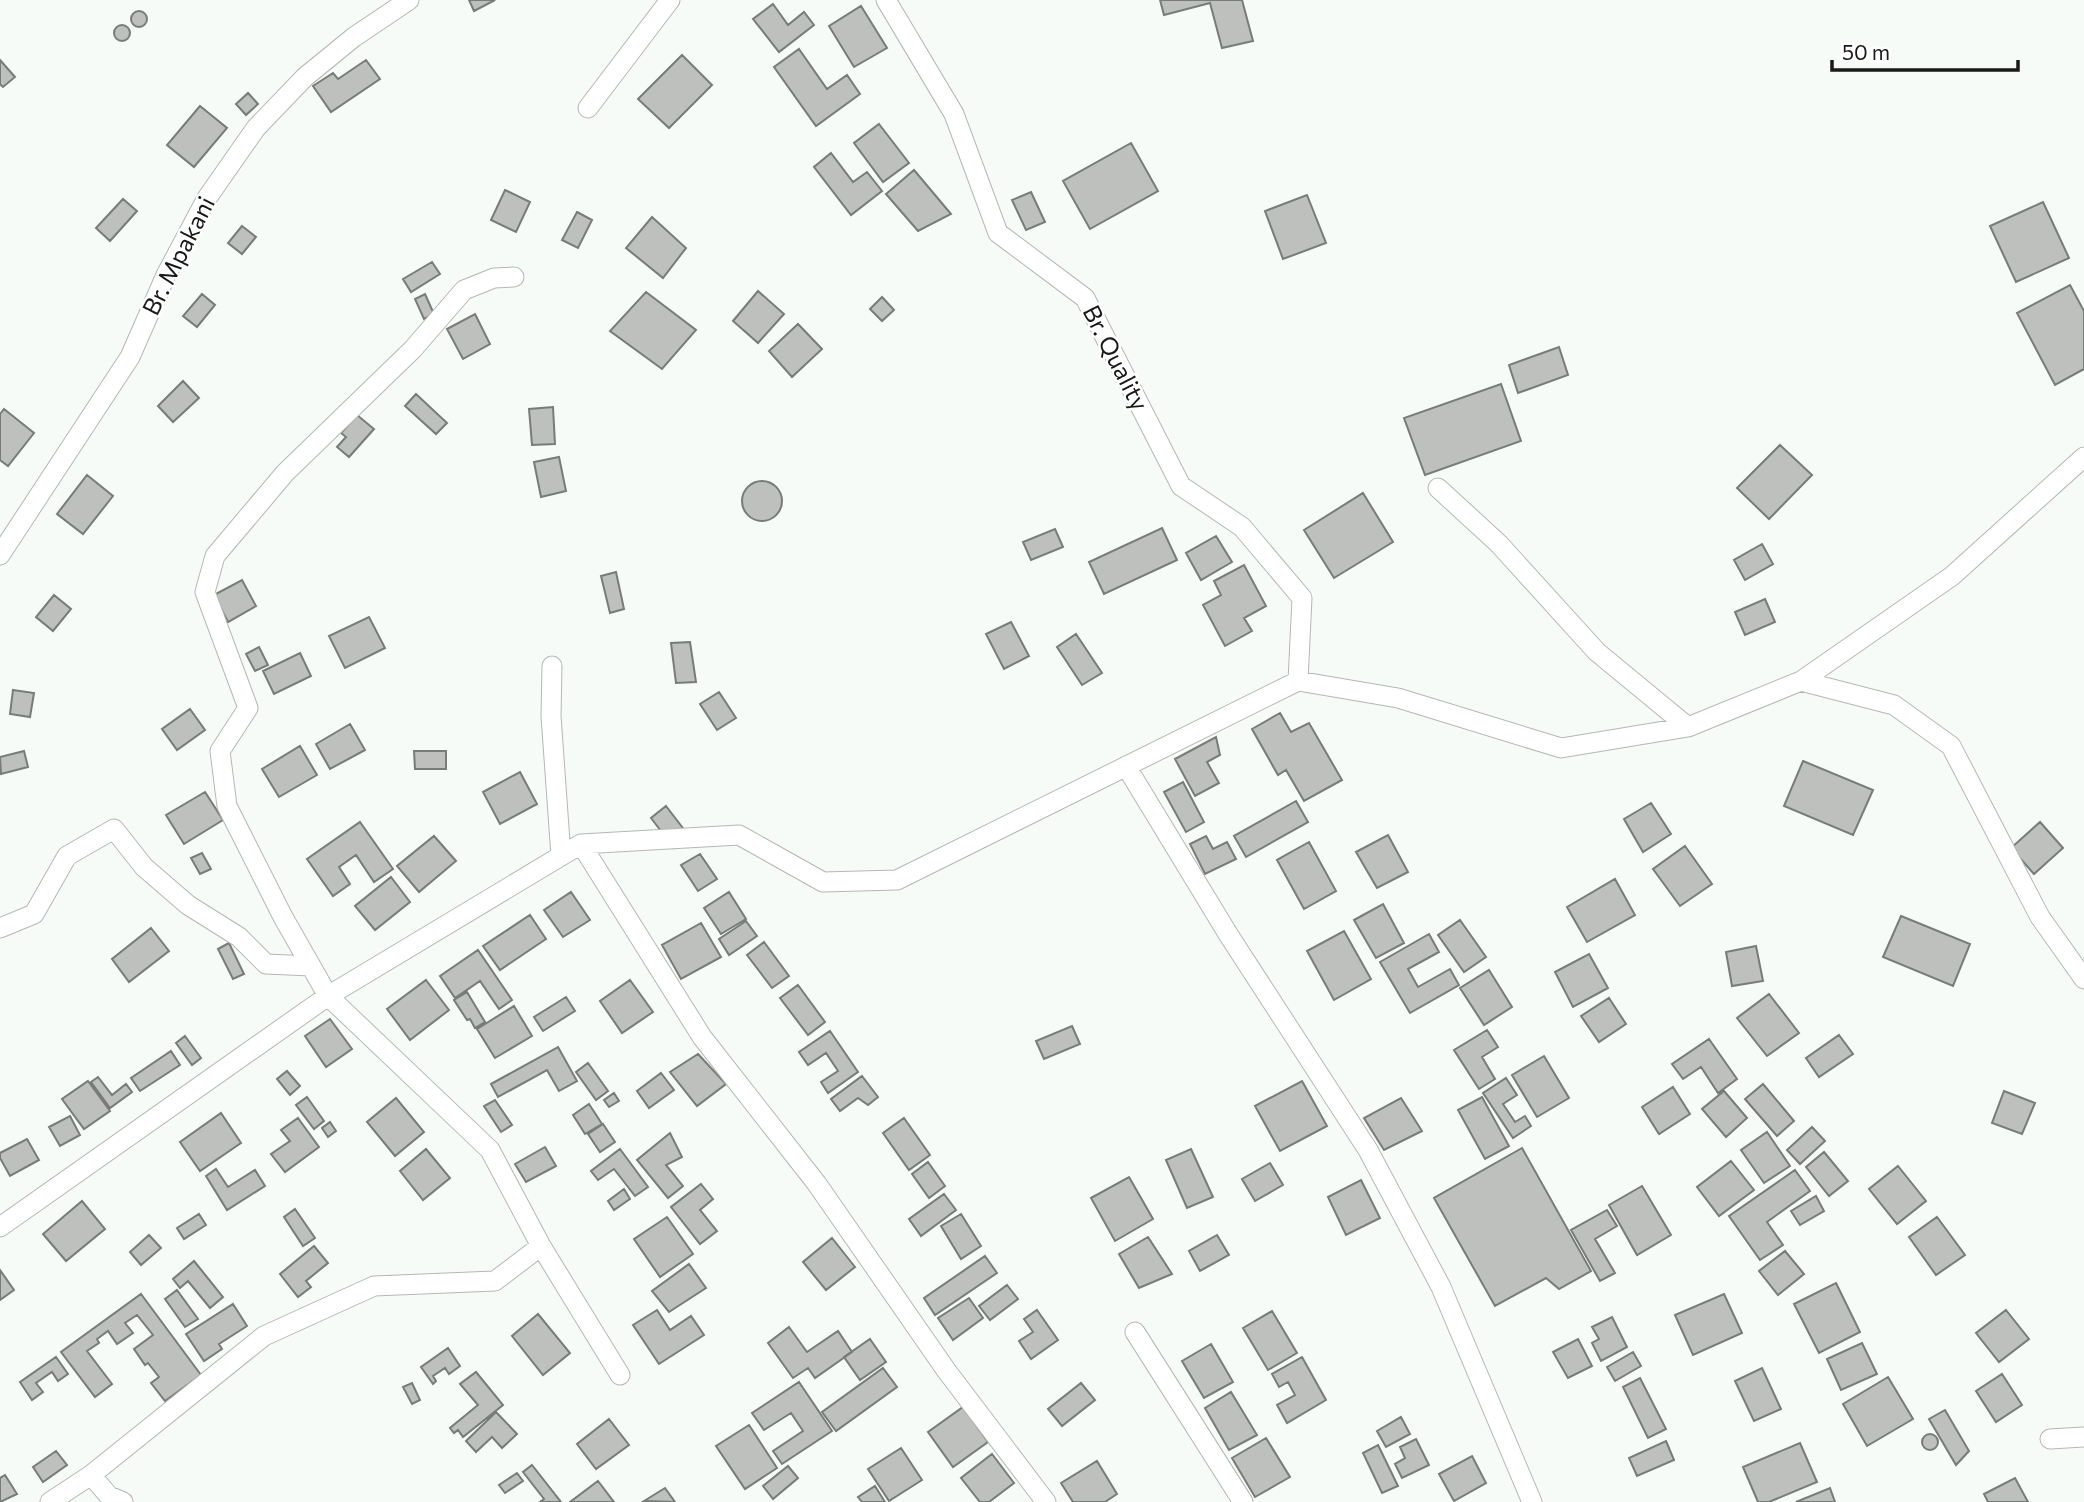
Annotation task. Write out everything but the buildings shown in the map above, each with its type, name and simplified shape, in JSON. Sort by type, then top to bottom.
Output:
[{"type":"street","name":"Br. Mpakani","points":[[0,555],[130,357],[166,275],[207,198],[256,128],[315,69],[354,37],[409,0]]},
{"type":"street","points":[[588,108],[670,0]]},
{"type":"street","name":"Br. Quality","points":[[886,0],[954,114],[998,233],[1085,298],[1181,486],[1242,527],[1303,598],[1298,681]]},
{"type":"street","points":[[514,277],[494,278],[464,290],[413,349],[285,473],[215,556],[205,592],[248,708],[220,751],[227,806],[283,917],[328,996],[490,1150],[541,1246],[620,1375]]},
{"type":"street","points":[[0,1227],[328,996],[581,844],[738,835],[823,882],[897,880],[1298,681],[1398,698],[1561,748],[1688,727],[1801,681],[1952,576],[2084,457]]},
{"type":"street","points":[[1438,488],[1499,544],[1597,652],[1688,727]]},
{"type":"street","points":[[552,666],[551,716],[561,856]]},
{"type":"street","points":[[1801,681],[1894,705],[1951,746],[2040,917],[2084,979]]},
{"type":"street","points":[[1126,766],[1228,934],[1368,1150],[1441,1287],[1532,1502]]},
{"type":"street","points":[[0,928],[34,914],[67,856],[114,828],[144,867],[188,905],[239,937],[265,964],[311,966]]},
{"type":"street","points":[[581,844],[702,1037],[817,1184],[946,1370],[1046,1502]]},
{"type":"street","points":[[50,1502],[91,1475],[264,1336],[374,1286],[495,1281],[541,1246]]},
{"type":"street","points":[[1135,1332],[1242,1502]]},
{"type":"street","points":[[2050,1439],[2084,1437]]},
{"type":"street","points":[[91,1475],[109,1496],[123,1502]]}]
